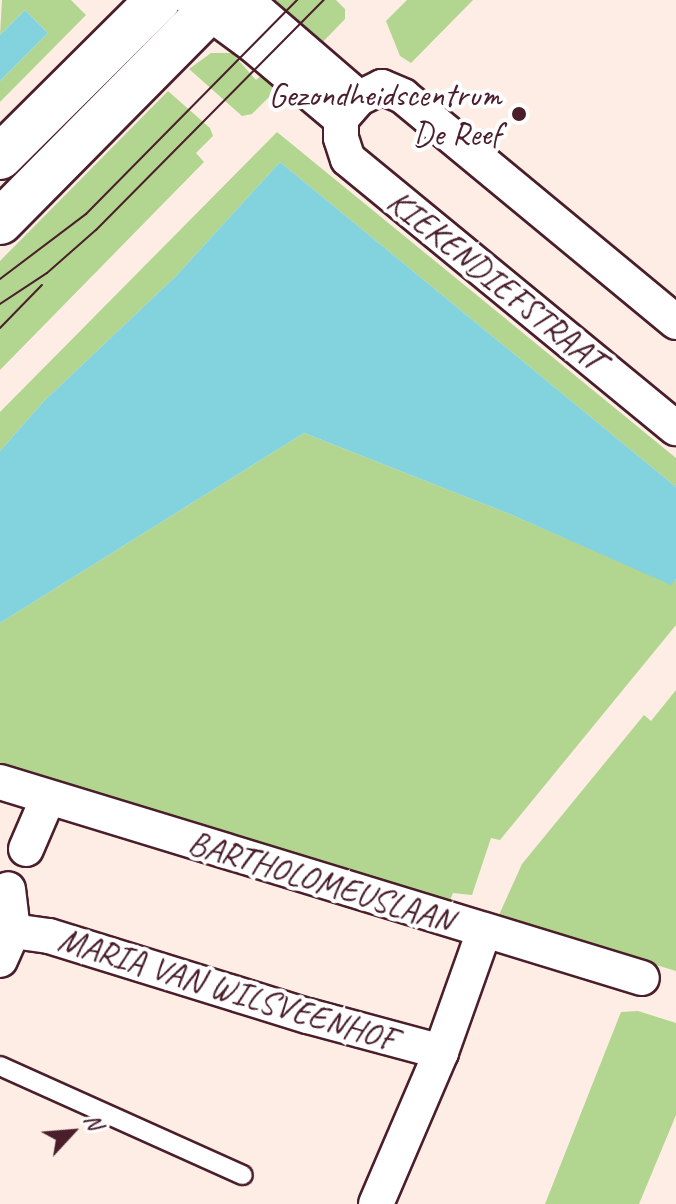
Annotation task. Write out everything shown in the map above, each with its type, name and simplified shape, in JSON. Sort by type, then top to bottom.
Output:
[{"type":"street","points":[[0,157],[158,0]]},
{"type":"street","points":[[0,222],[216,3],[253,45],[350,108],[382,87],[403,96],[676,322]]},
{"type":"street","name":"KIEKENDIEFSTRAAT","points":[[350,108],[341,138],[348,159],[676,428]]},
{"type":"street","name":"BARTHOLOMEUSLAAN","points":[[0,782],[642,978]]},
{"type":"street","points":[[26,849],[48,798]]},
{"type":"street","name":"MARIA VAN WILSVEENHOF","points":[[8,889],[6,945],[49,936],[308,1016],[441,1052]]},
{"type":"street","name":"MARIA VAN WILSVEENHOF","points":[[376,1204],[441,1052],[484,931]]},
{"type":"lane","points":[[0,1066],[243,1175]]},
{"type":"green space","points":[[2,0],[71,0],[86,15],[0,102],[0,81],[48,33],[25,10],[0,35]]},
{"type":"green space","points":[[276,0],[336,0],[345,9],[345,19],[317,48],[302,35],[306,29],[281,5],[277,7]]},
{"type":"green space","points":[[407,0],[473,0],[411,63],[400,56],[386,21]]},
{"type":"green space","points":[[211,53],[232,53],[256,80],[265,72],[282,84],[252,114],[242,116],[189,69]]},
{"type":"green space","points":[[168,91],[210,128],[213,136],[196,153],[204,162],[0,370],[0,261]]},
{"type":"green space","points":[[277,132],[676,458],[676,487],[280,162],[176,276],[44,401],[0,451],[0,412]]},
{"type":"green space","points":[[304,433],[512,515],[671,584],[676,579],[676,625],[500,840],[491,838],[472,895],[453,893],[449,903],[0,768],[0,623]]},
{"type":"green space","points":[[676,690],[676,971],[501,918],[499,915],[522,864],[644,715],[651,721]]},
{"type":"green space","points":[[638,1011],[676,1023],[676,1115],[639,1204],[545,1204],[621,1012]]},
{"type":"water","points":[[25,10],[48,33],[0,81],[0,35]]},
{"type":"water","points":[[280,162],[676,487],[676,579],[671,585],[512,515],[304,433],[0,623],[0,451],[44,401],[176,276]]},
{"type":"tram line","points":[[0,279],[86,214],[297,0]]},
{"type":"tram line","points":[[0,304],[47,273],[96,230],[324,0]]},
{"type":"tram line","points":[[0,328],[42,285]]},
{"type":"place","name":"Gezondheidscentrum De Reef","points":[[519,114]]}]
